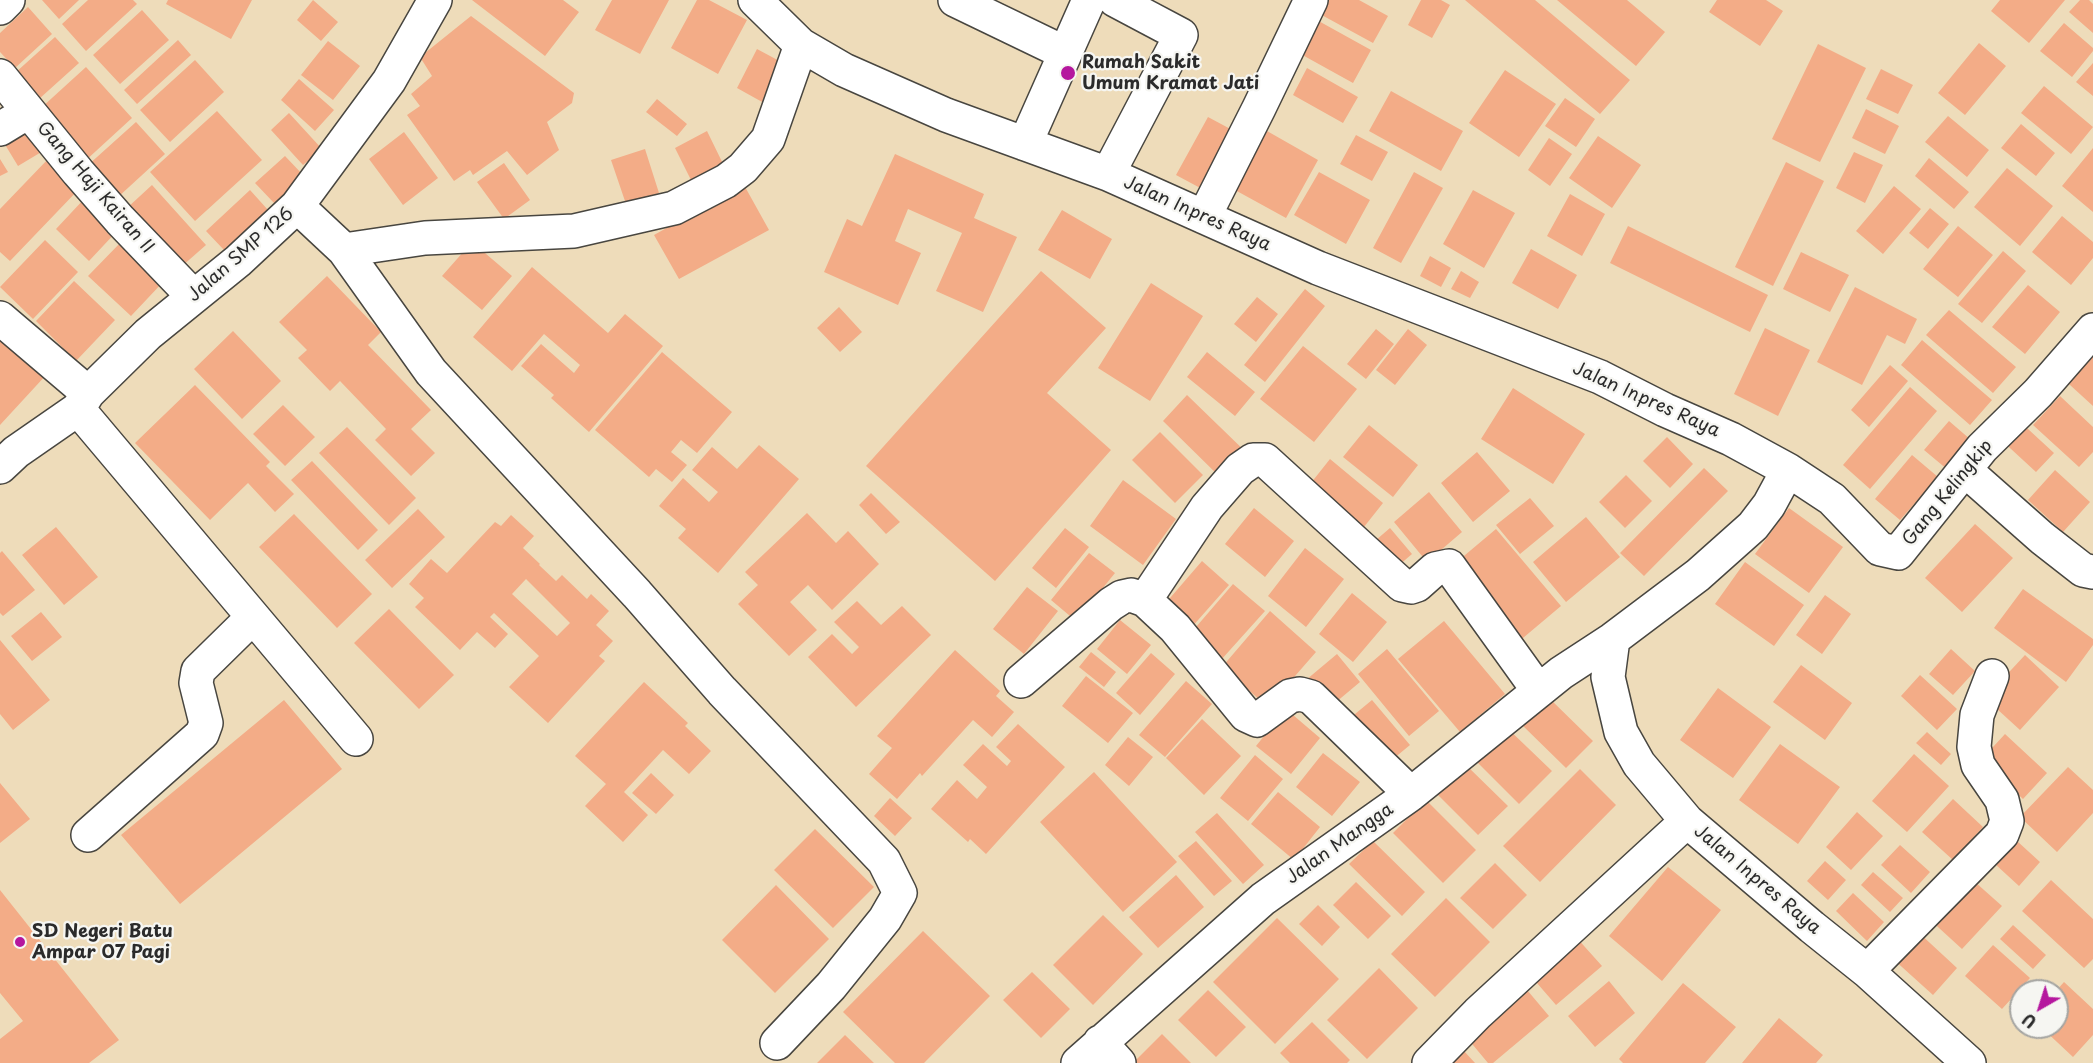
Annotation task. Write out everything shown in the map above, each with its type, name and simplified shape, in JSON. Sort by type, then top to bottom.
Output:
[{"type":"street","points":[[0,8],[8,0]]},
{"type":"street","name":"Jalan SMP 126","points":[[0,467],[83,401],[148,334],[263,239],[297,206],[389,81],[435,0]]},
{"type":"street","name":"Jalan Inpres Raya","points":[[755,0],[801,45],[844,70],[946,115],[1108,174],[1318,268],[1600,377],[1665,410],[1731,439],[1788,470]]},
{"type":"street","points":[[955,0],[1065,53]]},
{"type":"street","points":[[1025,144],[1089,0]]},
{"type":"street","points":[[1108,174],[1181,35],[1115,0]]},
{"type":"street","points":[[1204,218],[1311,0]]},
{"type":"street","points":[[344,250],[425,238],[574,231],[674,208],[735,174],[768,139],[801,45]]},
{"type":"street","name":"Gang Haji Kairan II","points":[[0,76],[120,220],[193,296]]},
{"type":"street","points":[[0,129],[28,112]]},
{"type":"street","points":[[297,206],[344,250],[431,372],[637,594],[722,691],[884,861],[900,893],[885,919],[831,986],[777,1043]]},
{"type":"street","points":[[0,318],[83,401],[253,617],[356,739]]},
{"type":"street","name":"Gang Kelingkip","points":[[1788,470],[1832,499],[1880,549],[1898,553],[1982,448],[2038,393],[2093,330]]},
{"type":"street","points":[[1145,600],[1207,507],[1240,469],[1253,460],[1265,460],[1402,585],[1411,587],[1417,585],[1435,569],[1449,566],[1538,690]]},
{"type":"street","points":[[1613,639],[1698,575],[1754,526],[1788,470]]},
{"type":"street","points":[[1965,470],[2042,538],[2083,570],[2093,572]]},
{"type":"street","points":[[1021,681],[1111,604],[1122,597],[1131,595],[1145,600],[1175,628],[1246,716],[1257,720],[1290,696],[1300,694],[1311,697],[1411,794]]},
{"type":"street","points":[[88,835],[202,734],[206,723],[196,683],[198,670],[253,617]]},
{"type":"street","name":"Jalan Inpres Raya","points":[[1613,639],[1608,677],[1621,732],[1639,765],[1688,821],[1867,971],[1969,1063]]},
{"type":"street","name":"Jalan Mangga","points":[[1099,1056],[1263,899],[1411,794],[1538,690],[1613,639]]},
{"type":"street","points":[[1867,971],[2002,834],[2005,828],[2007,821],[2002,800],[1978,765],[1974,747],[1977,715],[1992,676]]},
{"type":"street","points":[[1429,1063],[1478,1013],[1688,821]]},
{"type":"building","points":[[42,0],[79,0],[59,19]]},
{"type":"building","points":[[88,0],[133,0],[137,4],[86,51],[62,24]]},
{"type":"building","points":[[168,0],[252,0],[231,39],[166,4]]},
{"type":"building","points":[[313,0],[338,22],[321,41],[297,20]]},
{"type":"building","points":[[472,0],[563,0],[579,12],[545,56]]},
{"type":"building","points":[[612,0],[669,0],[640,54],[595,30]]},
{"type":"building","points":[[697,0],[709,0],[747,20],[718,74],[671,48]]},
{"type":"building","points":[[1325,0],[1359,0],[1388,16],[1373,43],[1318,13]]},
{"type":"building","points":[[1421,0],[1441,0],[1450,5],[1432,38],[1408,25]]},
{"type":"building","points":[[1465,0],[1535,0],[1630,80],[1600,114]]},
{"type":"building","points":[[1557,0],[1627,0],[1665,32],[1636,66]]},
{"type":"building","points":[[1717,0],[1766,0],[1783,11],[1760,46],[1709,12]]},
{"type":"building","points":[[2000,0],[2065,0],[2029,43],[1991,11]]},
{"type":"building","points":[[2080,0],[2089,0],[2093,4],[2093,33],[2069,12]]},
{"type":"building","points":[[28,7],[52,34],[15,68],[0,52],[0,33]]},
{"type":"building","points":[[142,10],[169,40],[120,84],[93,55]]},
{"type":"building","points":[[471,16],[574,93],[572,103],[547,122],[559,150],[527,175],[507,151],[473,175],[470,170],[454,181],[407,115],[420,106],[411,94],[432,76],[420,57]]},
{"type":"building","points":[[1315,19],[1371,50],[1353,83],[1297,52]]},
{"type":"building","points":[[2064,23],[2093,48],[2072,77],[2040,51]]},
{"type":"building","points":[[55,37],[79,63],[39,99],[15,73]]},
{"type":"building","points":[[178,40],[191,55],[137,104],[124,90]]},
{"type":"building","points":[[328,41],[360,66],[333,100],[301,75]]},
{"type":"building","points":[[1979,43],[2006,66],[1965,115],[1938,93]]},
{"type":"building","points":[[1818,44],[1866,68],[1820,162],[1772,139]]},
{"type":"building","points":[[757,49],[785,64],[764,103],[737,88]]},
{"type":"building","points":[[195,60],[224,92],[170,142],[140,110]]},
{"type":"building","points":[[2093,63],[2093,96],[2076,82]]},
{"type":"building","points":[[86,67],[132,118],[84,162],[41,108]]},
{"type":"building","points":[[1307,68],[1358,97],[1343,123],[1293,95]]},
{"type":"building","points":[[1881,69],[1913,85],[1898,114],[1866,99]]},
{"type":"building","points":[[1505,70],[1556,104],[1519,157],[1469,123]]},
{"type":"building","points":[[299,79],[334,110],[315,131],[281,100]]},
{"type":"building","points":[[2044,86],[2093,127],[2071,154],[2021,113]]},
{"type":"building","points":[[1391,91],[1463,131],[1441,171],[1369,131]]},
{"type":"building","points":[[1565,98],[1595,119],[1576,147],[1545,126]]},
{"type":"building","points":[[657,99],[687,124],[677,136],[646,112]]},
{"type":"building","points":[[1866,109],[1899,126],[1885,154],[1852,138]]},
{"type":"building","points":[[217,111],[262,160],[195,221],[150,172]]},
{"type":"building","points":[[289,113],[322,149],[303,165],[271,130]]},
{"type":"building","points":[[1948,116],[1989,150],[1967,177],[1925,142]]},
{"type":"building","points":[[1208,117],[1236,132],[1204,190],[1176,175]]},
{"type":"building","points":[[31,120],[48,148],[18,166],[1,138]]},
{"type":"building","points":[[136,122],[165,154],[117,198],[87,166]]},
{"type":"building","points":[[2021,124],[2055,153],[2036,176],[2001,148]]},
{"type":"building","points":[[707,131],[727,172],[695,188],[675,148]]},
{"type":"building","points":[[1267,131],[1318,160],[1286,218],[1235,190]]},
{"type":"building","points":[[404,132],[438,178],[403,205],[369,159]]},
{"type":"building","points":[[1356,135],[1388,152],[1372,181],[1340,164]]},
{"type":"building","points":[[1598,136],[1641,165],[1612,208],[1569,178]]},
{"type":"building","points":[[1549,138],[1572,154],[1550,186],[1528,170]]},
{"type":"building","points":[[2093,148],[2093,212],[2062,186]]},
{"type":"building","points":[[645,149],[659,193],[626,204],[611,160]]},
{"type":"building","points":[[1854,152],[1883,165],[1865,203],[1836,188]]},
{"type":"building","points":[[895,154],[984,194],[974,218],[1017,237],[983,312],[936,291],[962,233],[908,209],[895,241],[921,253],[898,305],[824,272],[847,219],[862,226]]},
{"type":"building","points":[[285,156],[304,176],[274,203],[255,183]]},
{"type":"building","points":[[49,158],[80,188],[10,261],[0,252],[0,209]]},
{"type":"building","points":[[1929,158],[1969,192],[1954,209],[1915,176]]},
{"type":"building","points":[[0,159],[8,172],[0,176]]},
{"type":"building","points":[[1786,162],[1824,181],[1773,286],[1735,267]]},
{"type":"building","points":[[504,163],[530,200],[504,219],[477,182]]},
{"type":"building","points":[[2007,168],[2053,206],[2020,246],[1974,207]]},
{"type":"building","points":[[1319,172],[1370,200],[1346,244],[1294,215]]},
{"type":"building","points":[[1414,172],[1443,188],[1401,263],[1373,248]]},
{"type":"building","points":[[152,185],[206,245],[181,267],[127,208]]},
{"type":"building","points":[[744,185],[769,230],[679,279],[654,235]]},
{"type":"building","points":[[1894,186],[1921,209],[1883,254],[1856,231]]},
{"type":"building","points":[[250,190],[268,210],[224,250],[206,231]]},
{"type":"building","points":[[1473,190],[1515,213],[1484,268],[1443,244]]},
{"type":"building","points":[[1570,194],[1605,214],[1582,256],[1547,236]]},
{"type":"building","points":[[85,198],[118,230],[89,261],[56,229]]},
{"type":"building","points":[[1930,208],[1949,224],[1928,249],[1909,233]]},
{"type":"building","points":[[1062,210],[1112,239],[1090,279],[1038,250]]},
{"type":"building","points":[[2062,216],[2093,242],[2093,258],[2071,285],[2032,252]]},
{"type":"building","points":[[1628,226],[1768,295],[1750,332],[1610,263]]},
{"type":"building","points":[[1958,226],[1993,255],[1958,297],[1923,269]]},
{"type":"building","points":[[45,240],[78,272],[33,319],[0,287]]},
{"type":"building","points":[[122,241],[164,281],[131,316],[88,276]]},
{"type":"building","points":[[472,242],[512,276],[482,310],[442,276]]},
{"type":"building","points":[[1531,249],[1577,275],[1558,309],[1512,283]]},
{"type":"building","points":[[2003,251],[2026,271],[1982,323],[1958,304]]},
{"type":"building","points":[[1801,252],[1849,275],[1830,312],[1783,289]]},
{"type":"building","points":[[1430,256],[1451,268],[1441,287],[1420,276]]},
{"type":"building","points":[[532,267],[608,333],[625,314],[663,346],[589,432],[551,398],[554,395],[521,366],[541,344],[574,373],[580,365],[544,334],[512,371],[473,337]]},
{"type":"building","points":[[1041,271],[1106,328],[1047,393],[1111,450],[995,581],[866,466]]},
{"type":"building","points":[[1461,271],[1479,282],[1470,298],[1451,289]]},
{"type":"building","points":[[327,276],[381,332],[368,345],[431,410],[411,429],[435,453],[411,476],[375,440],[386,429],[340,381],[330,391],[298,358],[307,350],[279,322]]},
{"type":"building","points":[[74,281],[115,320],[76,361],[36,321]]},
{"type":"building","points":[[1151,283],[1203,316],[1150,401],[1098,368]]},
{"type":"building","points":[[2028,285],[2060,312],[2025,354],[1992,327]]},
{"type":"building","points":[[1855,287],[1917,319],[1905,344],[1887,335],[1862,385],[1817,362]]},
{"type":"building","points":[[1305,289],[1325,306],[1265,382],[1244,365]]},
{"type":"building","points":[[1257,297],[1278,314],[1256,342],[1234,324]]},
{"type":"building","points":[[839,307],[862,332],[840,352],[817,328]]},
{"type":"building","points":[[1949,310],[2016,367],[1993,393],[1926,335]]},
{"type":"building","points":[[1765,328],[1810,350],[1778,416],[1734,394]]},
{"type":"building","points":[[1376,329],[1394,344],[1366,379],[1347,364]]},
{"type":"building","points":[[1408,329],[1427,345],[1395,385],[1376,370]]},
{"type":"building","points":[[0,331],[47,374],[0,425]]},
{"type":"building","points":[[233,331],[281,381],[242,419],[194,369]]},
{"type":"building","points":[[1922,340],[1992,400],[1970,425],[1901,365]]},
{"type":"building","points":[[2093,344],[2093,406],[2058,374]]},
{"type":"building","points":[[1303,346],[1357,389],[1314,442],[1260,399]]},
{"type":"building","points":[[662,352],[732,412],[697,453],[681,440],[671,452],[687,465],[672,482],[656,469],[649,477],[595,430]]},
{"type":"building","points":[[1207,352],[1255,392],[1235,416],[1187,377]]},
{"type":"building","points":[[1890,365],[1908,381],[1869,427],[1851,410]]},
{"type":"building","points":[[195,385],[270,462],[266,466],[294,494],[275,512],[248,483],[210,520],[135,443]]},
{"type":"building","points":[[1910,387],[1937,411],[1870,489],[1843,465]]},
{"type":"building","points":[[1513,388],[1585,434],[1553,484],[1481,439]]},
{"type":"building","points":[[1187,395],[1251,457],[1226,483],[1163,421]]},
{"type":"building","points":[[2060,396],[2093,427],[2093,452],[2079,467],[2033,425]]},
{"type":"building","points":[[283,405],[315,437],[285,466],[253,434]]},
{"type":"building","points":[[2015,417],[2054,453],[2036,472],[1998,437]]},
{"type":"building","points":[[1949,421],[1978,446],[1954,475],[1924,450]]},
{"type":"building","points":[[1369,425],[1418,465],[1393,497],[1343,457]]},
{"type":"building","points":[[347,427],[416,498],[389,525],[319,453]]},
{"type":"building","points":[[1160,432],[1203,475],[1175,503],[1132,460]]},
{"type":"building","points":[[1667,437],[1693,464],[1670,488],[1643,461]]},
{"type":"building","points":[[759,445],[799,479],[718,573],[678,538],[686,529],[659,506],[683,478],[709,502],[718,492],[692,470],[712,447],[737,469]]},
{"type":"building","points":[[1477,452],[1510,491],[1473,522],[1441,483]]},
{"type":"building","points":[[1912,455],[1938,477],[1900,520],[1875,499]]},
{"type":"building","points":[[1330,459],[1383,503],[1360,532],[1307,488]]},
{"type":"building","points":[[312,461],[378,530],[358,550],[291,480]]},
{"type":"building","points":[[1704,468],[1728,491],[1644,576],[1620,553]]},
{"type":"building","points":[[2055,470],[2090,502],[2063,532],[2028,500]]},
{"type":"building","points":[[1626,475],[1652,501],[1625,528],[1599,502]]},
{"type":"building","points":[[1123,480],[1176,519],[1143,565],[1090,526]]},
{"type":"building","points":[[1429,492],[1462,532],[1427,562],[1394,522]]},
{"type":"building","points":[[871,493],[900,522],[886,534],[859,505]]},
{"type":"building","points":[[1530,498],[1554,526],[1520,554],[1496,525]]},
{"type":"building","points":[[1254,508],[1294,541],[1265,577],[1225,544]]},
{"type":"building","points":[[1789,508],[1843,547],[1809,593],[1755,554]]},
{"type":"building","points":[[418,509],[445,537],[392,588],[365,560]]},
{"type":"building","points":[[807,513],[836,543],[848,531],[879,564],[832,610],[808,585],[790,602],[817,630],[789,656],[738,604],[758,585],[745,572]]},
{"type":"building","points":[[294,514],[372,594],[337,628],[259,547]]},
{"type":"building","points":[[511,515],[534,536],[523,548],[539,565],[556,581],[562,575],[587,599],[591,594],[609,611],[596,625],[613,641],[599,656],[605,661],[548,723],[509,687],[539,656],[494,613],[490,617],[508,634],[495,648],[477,632],[460,650],[415,607],[424,598],[409,584],[431,559],[447,573],[495,522],[501,526]],"holes":[[[526,579],[570,623],[557,636],[512,594]]]},
{"type":"building","points":[[1586,517],[1620,557],[1566,602],[1533,562]]},
{"type":"building","points":[[1975,524],[2013,558],[1962,612],[1925,578]]},
{"type":"building","points":[[56,527],[98,577],[64,605],[22,555]]},
{"type":"building","points":[[1065,528],[1089,547],[1056,588],[1032,568]]},
{"type":"building","points":[[1390,528],[1412,554],[1391,572],[1369,546]]},
{"type":"building","points":[[1496,529],[1561,606],[1517,643],[1452,566]]},
{"type":"building","points":[[1305,548],[1344,579],[1306,627],[1268,596]]},
{"type":"building","points":[[2,551],[35,590],[3,616],[0,613],[0,553]]},
{"type":"building","points":[[1089,553],[1115,573],[1076,621],[1051,600]]},
{"type":"building","points":[[1202,561],[1229,585],[1191,628],[1164,605]]},
{"type":"building","points":[[1745,562],[1804,605],[1774,646],[1715,604]]},
{"type":"building","points":[[1233,584],[1265,611],[1221,660],[1190,634]]},
{"type":"building","points":[[1027,587],[1058,611],[1024,654],[993,629]]},
{"type":"building","points":[[2023,589],[2093,639],[2093,645],[2066,682],[1994,628]]},
{"type":"building","points":[[1352,593],[1387,622],[1353,662],[1319,634]]},
{"type":"building","points":[[1825,595],[1851,614],[1822,654],[1796,635]]},
{"type":"building","points":[[857,601],[881,625],[902,606],[931,635],[856,707],[808,657],[832,634],[852,654],[859,647],[834,622]]},
{"type":"building","points":[[389,609],[454,675],[419,709],[354,643]]},
{"type":"building","points":[[1270,611],[1316,652],[1268,707],[1222,667]]},
{"type":"building","points":[[41,612],[62,637],[32,661],[11,636]]},
{"type":"building","points":[[1120,620],[1151,645],[1127,674],[1097,649]]},
{"type":"building","points":[[1444,621],[1505,694],[1460,732],[1398,659]]},
{"type":"building","points":[[0,640],[50,700],[13,730],[0,714]]},
{"type":"building","points":[[1387,649],[1439,711],[1409,736],[1358,674]]},
{"type":"building","points":[[1951,649],[1975,671],[1953,695],[1929,674]]},
{"type":"building","points":[[955,650],[1000,691],[996,696],[1014,712],[992,737],[973,720],[922,776],[920,773],[897,799],[869,774],[892,748],[877,736]]},
{"type":"building","points":[[1091,652],[1116,672],[1104,687],[1079,667]]},
{"type":"building","points":[[1151,653],[1175,674],[1140,715],[1116,693]]},
{"type":"building","points":[[1337,654],[1360,682],[1329,708],[1306,680]]},
{"type":"building","points":[[2025,655],[2059,687],[2020,730],[1985,698]]},
{"type":"building","points":[[1801,665],[1852,703],[1825,740],[1773,702]]},
{"type":"building","points":[[1920,675],[1957,709],[1937,730],[1901,696]]},
{"type":"building","points":[[1086,676],[1133,713],[1108,743],[1062,706]]},
{"type":"building","points":[[1186,681],[1212,704],[1165,757],[1139,735]]},
{"type":"building","points":[[644,682],[688,723],[685,726],[711,751],[689,774],[663,750],[624,792],[648,815],[623,842],[585,806],[606,784],[575,756]]},
{"type":"building","points":[[1718,688],[1771,727],[1733,778],[1680,740]]},
{"type":"building","points":[[1547,696],[1593,741],[1566,768],[1520,723]]},
{"type":"building","points":[[284,700],[342,769],[180,904],[121,835]]},
{"type":"building","points":[[1372,700],[1410,745],[1387,764],[1349,719]]},
{"type":"building","points":[[1286,709],[1320,738],[1291,774],[1256,746]]},
{"type":"building","points":[[1202,719],[1241,756],[1204,795],[1166,758]]},
{"type":"building","points":[[1502,723],[1552,771],[1519,804],[1470,755]]},
{"type":"building","points":[[1018,724],[1065,767],[986,854],[970,839],[968,842],[931,809],[957,780],[977,799],[987,787],[963,765],[983,744],[1007,766],[1011,761],[996,747]]},
{"type":"building","points":[[1927,732],[1951,754],[1941,765],[1916,743]]},
{"type":"building","points":[[2005,734],[2047,773],[2023,799],[1981,760]]},
{"type":"building","points":[[1128,737],[1153,757],[1129,786],[1105,765]]},
{"type":"building","points":[[1780,744],[1840,787],[1798,844],[1739,800]]},
{"type":"building","points":[[1323,753],[1360,782],[1332,816],[1296,787]]},
{"type":"building","points":[[1914,754],[1949,786],[1907,832],[1872,801]]},
{"type":"building","points":[[1255,755],[1283,779],[1248,821],[1220,798]]},
{"type":"building","points":[[1465,764],[1508,806],[1478,835],[1436,793]]},
{"type":"building","points":[[2068,767],[2093,790],[2093,813],[2057,852],[2020,817]]},
{"type":"building","points":[[1580,769],[1616,805],[1540,882],[1503,846]]},
{"type":"building","points":[[1094,772],[1177,862],[1123,912],[1040,822]]},
{"type":"building","points":[[651,773],[674,795],[656,814],[632,793]]},
{"type":"building","points":[[0,783],[30,819],[0,843]]},
{"type":"building","points":[[1278,792],[1320,827],[1294,860],[1251,824]]},
{"type":"building","points":[[890,798],[912,818],[895,836],[874,816]]},
{"type":"building","points":[[1953,799],[1983,827],[1953,860],[1922,832]]},
{"type":"building","points":[[1426,800],[1476,850],[1443,883],[1393,833]]},
{"type":"building","points":[[1857,812],[1883,836],[1851,870],[1826,847]]},
{"type":"building","points":[[1217,813],[1264,865],[1243,884],[1195,832]]},
{"type":"building","points":[[815,829],[874,887],[833,928],[774,870]]},
{"type":"building","points":[[1196,841],[1232,881],[1214,896],[1178,856]]},
{"type":"building","points":[[1373,841],[1425,892],[1402,916],[1349,864]]},
{"type":"building","points":[[2017,841],[2040,862],[2019,886],[1995,864]]},
{"type":"building","points":[[1900,845],[1930,872],[1911,893],[1881,865]]},
{"type":"building","points":[[1825,861],[1846,880],[1828,900],[1807,881]]},
{"type":"building","points":[[1495,863],[1527,895],[1493,929],[1460,898]]},
{"type":"building","points":[[1668,867],[1721,910],[1662,981],[1609,936]]},
{"type":"building","points":[[1873,872],[1903,898],[1890,912],[1861,885]]},
{"type":"building","points":[[1966,874],[2002,906],[1962,949],[1927,917]]},
{"type":"building","points":[[1176,875],[1204,907],[1158,948],[1129,917]]},
{"type":"building","points":[[2051,880],[2093,919],[2093,959],[2084,968],[2022,911]]},
{"type":"building","points":[[1356,882],[1391,916],[1368,939],[1333,905]]},
{"type":"building","points":[[776,885],[829,939],[775,993],[722,940]]},
{"type":"building","name":"SD Negeri Batu Ampar 07 Pagi","points":[[0,890],[119,1040],[89,1063],[0,1063],[0,1039],[23,1021],[0,993]]},
{"type":"building","points":[[1853,893],[1884,922],[1867,941],[1836,911]]},
{"type":"building","points":[[1446,898],[1490,942],[1435,997],[1391,954]]},
{"type":"building","points":[[1318,905],[1340,927],[1322,946],[1299,924]]},
{"type":"building","points":[[1103,915],[1143,954],[1093,1005],[1053,965]]},
{"type":"building","points":[[1277,918],[1339,979],[1275,1044],[1213,982]]},
{"type":"building","points":[[2013,925],[2046,955],[2033,969],[2000,939]]},
{"type":"building","points":[[923,931],[990,996],[924,1063],[895,1063],[843,1012]]},
{"type":"building","points":[[1917,931],[1957,968],[1933,995],[1892,958]]},
{"type":"building","points":[[1576,937],[1602,966],[1556,1005],[1530,975]]},
{"type":"building","points":[[1993,945],[2030,978],[2009,979],[2009,1001],[2002,1009],[1965,976]]},
{"type":"building","points":[[1379,968],[1418,1008],[1367,1059],[1327,1020]]},
{"type":"building","points":[[1032,972],[1070,1009],[1041,1038],[1003,1000]]},
{"type":"building","points":[[1609,981],[1635,1013],[1595,1047],[1568,1016]]},
{"type":"building","points":[[1683,983],[1736,1027],[1705,1063],[1623,1063],[1619,1059]]},
{"type":"building","points":[[1522,984],[1549,1016],[1493,1063],[1488,1063],[1463,1033]]},
{"type":"building","points":[[2069,987],[2093,1009],[2093,1035],[2073,1057],[2054,1039],[2069,1039]]},
{"type":"building","points":[[1208,990],[1246,1027],[1216,1057],[1178,1020]]},
{"type":"building","points":[[1779,1018],[1823,1055],[1816,1063],[1742,1063]]},
{"type":"building","points":[[1312,1022],[1350,1060],[1347,1063],[1290,1063],[1280,1053]]},
{"type":"building","points":[[1162,1034],[1191,1063],[1133,1063]]},
{"type":"building","points":[[845,1035],[874,1063],[817,1063]]},
{"type":"building","points":[[1464,1051],[1475,1063],[1450,1063]]},
{"type":"place","name":"Rumah Sakit Umum Kramat Jati","points":[[1068,73]]},
{"type":"place","name":"SD Negeri Batu Ampar 07 Pagi","points":[[20,942]]}]
